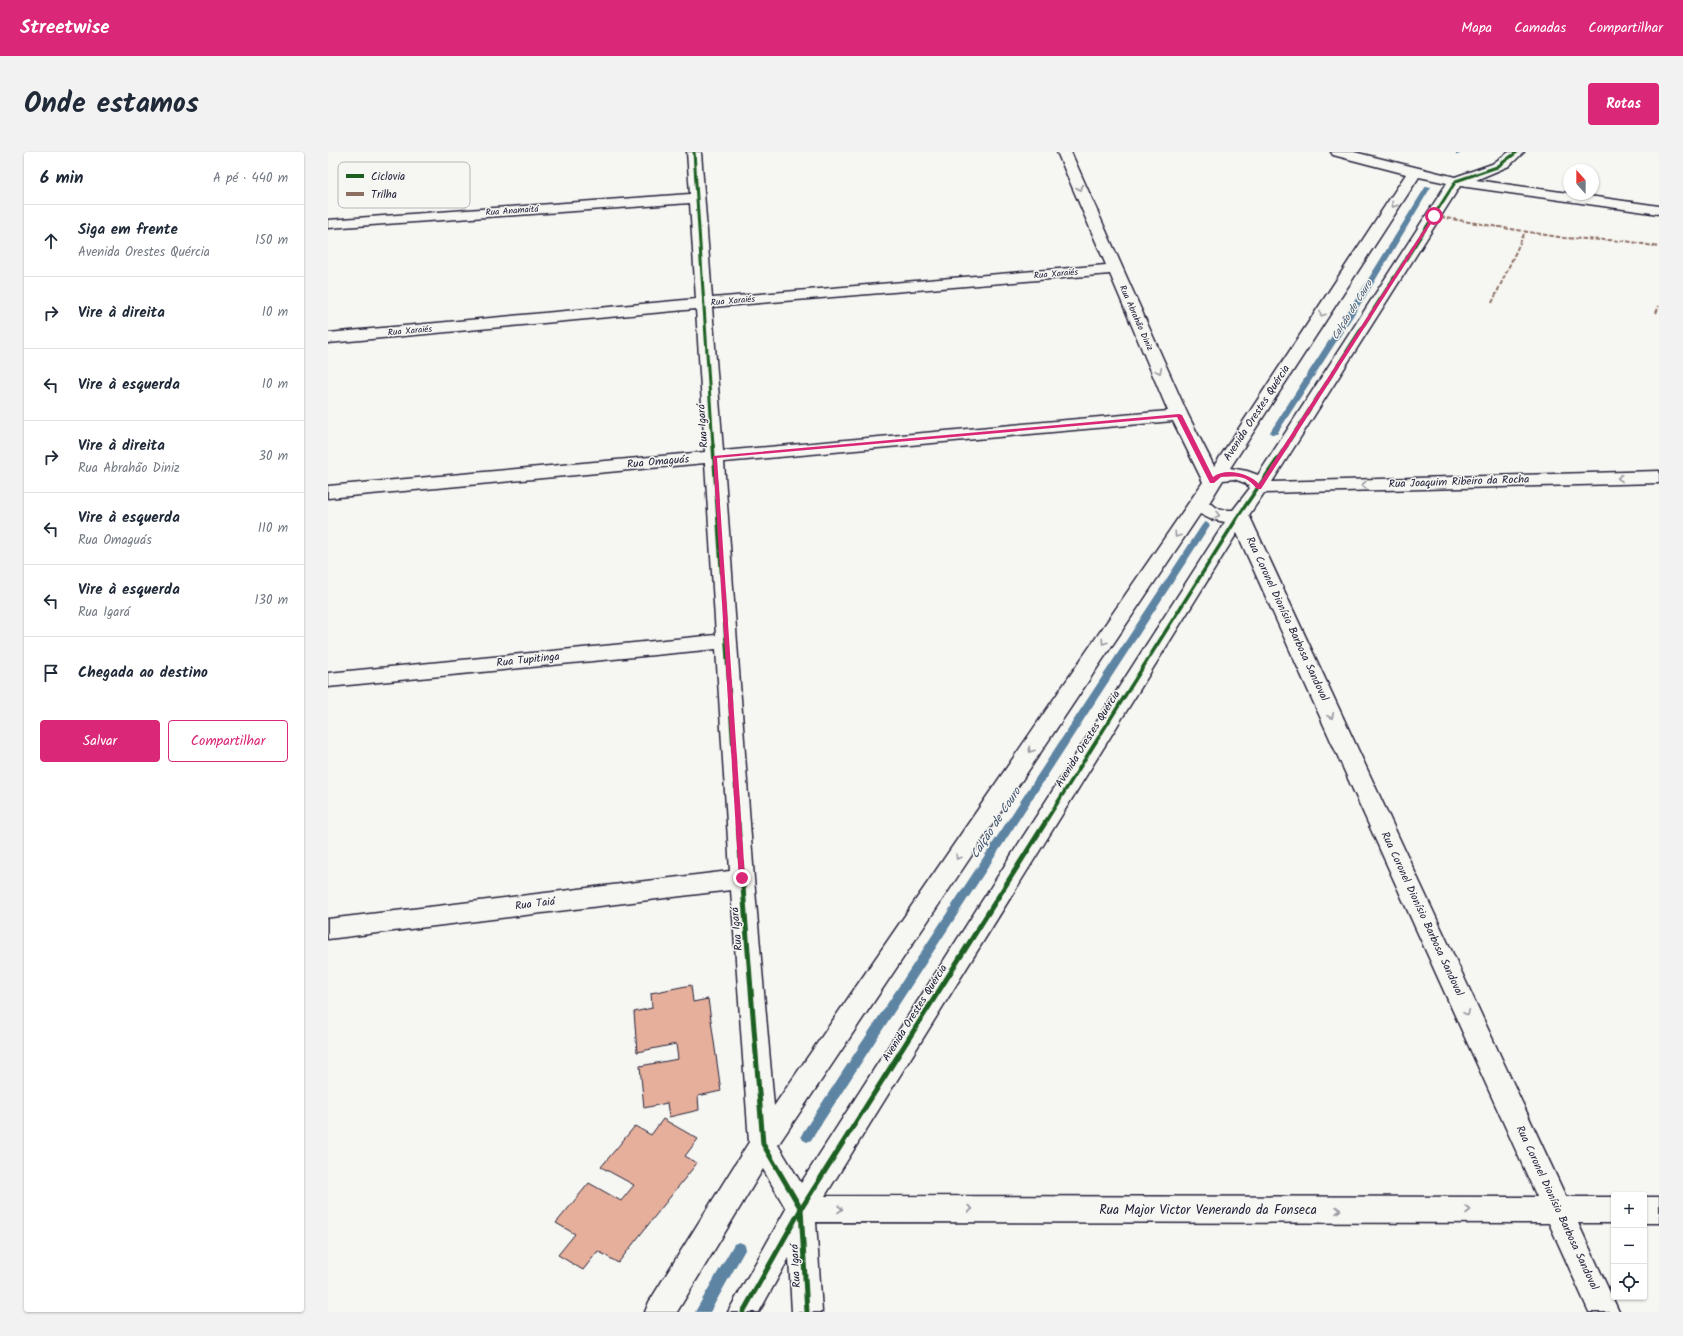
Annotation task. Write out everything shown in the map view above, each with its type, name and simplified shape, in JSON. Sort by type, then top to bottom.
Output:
[{"type":"street","name":"Rua Igará","points":[[694,152],[742,878],[764,1144],[801,1209],[807,1312]]},
{"type":"street","name":"Rua Abrahão Diniz","points":[[1064,152],[1179,415],[1214,479]]},
{"type":"street","points":[[1338,152],[1456,181],[1659,210]]},
{"type":"street","points":[[1392,152],[1415,172]]},
{"type":"street","points":[[1456,181],[1500,167],[1511,160],[1517,152]]},
{"type":"street","name":"Avenida Orestes Quércia","points":[[660,1312],[764,1144],[1199,502],[1415,172]]},
{"type":"street","name":"Avenida Orestes Quércia","points":[[743,1312],[801,1209],[1239,515],[1259,488],[1456,181]]},
{"type":"street","name":"Rua Anamaitá","points":[[328,224],[697,198]]},
{"type":"street","name":"Rua Xaraiés","points":[[328,338],[704,303],[1115,269]]},
{"type":"street","name":"Rua Omaguás","points":[[328,492],[1179,415]]},
{"type":"street","points":[[1214,479],[1224,474],[1239,474],[1252,479],[1259,488]]},
{"type":"street","name":"Rua Joaquim Ribeiro da Rocha","points":[[1259,488],[1659,477]]},
{"type":"street","points":[[1199,502],[1204,509],[1215,515],[1227,517],[1239,515]]},
{"type":"street","name":"Rua Coronel Dionísio Barbosa Sandoval","points":[[1239,515],[1604,1312]]},
{"type":"street","name":"Rua Tupitinga","points":[[328,680],[727,641]]},
{"type":"street","name":"Rua Taiá","points":[[328,929],[742,878]]},
{"type":"street","name":"Rua Major Victor Venerando da Fonseca","points":[[801,1209],[1611,1210]]},
{"type":"street","points":[[1647,1210],[1659,1210]]},
{"type":"building","points":[[691,985],[693,1002],[708,999],[721,1091],[698,1096],[699,1110],[669,1117],[667,1103],[644,1108],[640,1066],[678,1059],[676,1044],[637,1052],[634,1012],[652,1008],[651,993]]},
{"type":"building","points":[[663,1119],[698,1139],[685,1156],[697,1163],[618,1263],[598,1251],[583,1270],[558,1255],[575,1234],[556,1223],[589,1183],[621,1201],[634,1185],[601,1167],[635,1126],[651,1135]]},
{"type":"waterway","name":"Calção de Couro","points":[[1274,432],[1363,294],[1428,187]]},
{"type":"waterway","name":"Calção de Couro","points":[[807,1136],[1206,525]]},
{"type":"waterway","name":"Calção de Couro","points":[[702,1312],[739,1248]]},
{"type":"marked path","points":[[1434,216],[1564,238],[1626,241],[1659,247]]},
{"type":"marked path","points":[[1492,303],[1525,232]]},
{"type":"marked path","points":[[1656,313],[1659,306]]},
{"type":"cycle path","points":[[694,152],[742,879],[763,1144],[801,1209],[807,1312]]},
{"type":"cycle path","points":[[743,1312],[801,1209],[1239,515],[1259,488],[1456,181],[1497,167],[1517,152]]},
{"type":"route","points":[[742,878],[714,457],[1179,415],[1212,481],[1216,476],[1239,474],[1252,479],[1256,482],[1259,488],[1434,216]]}]
